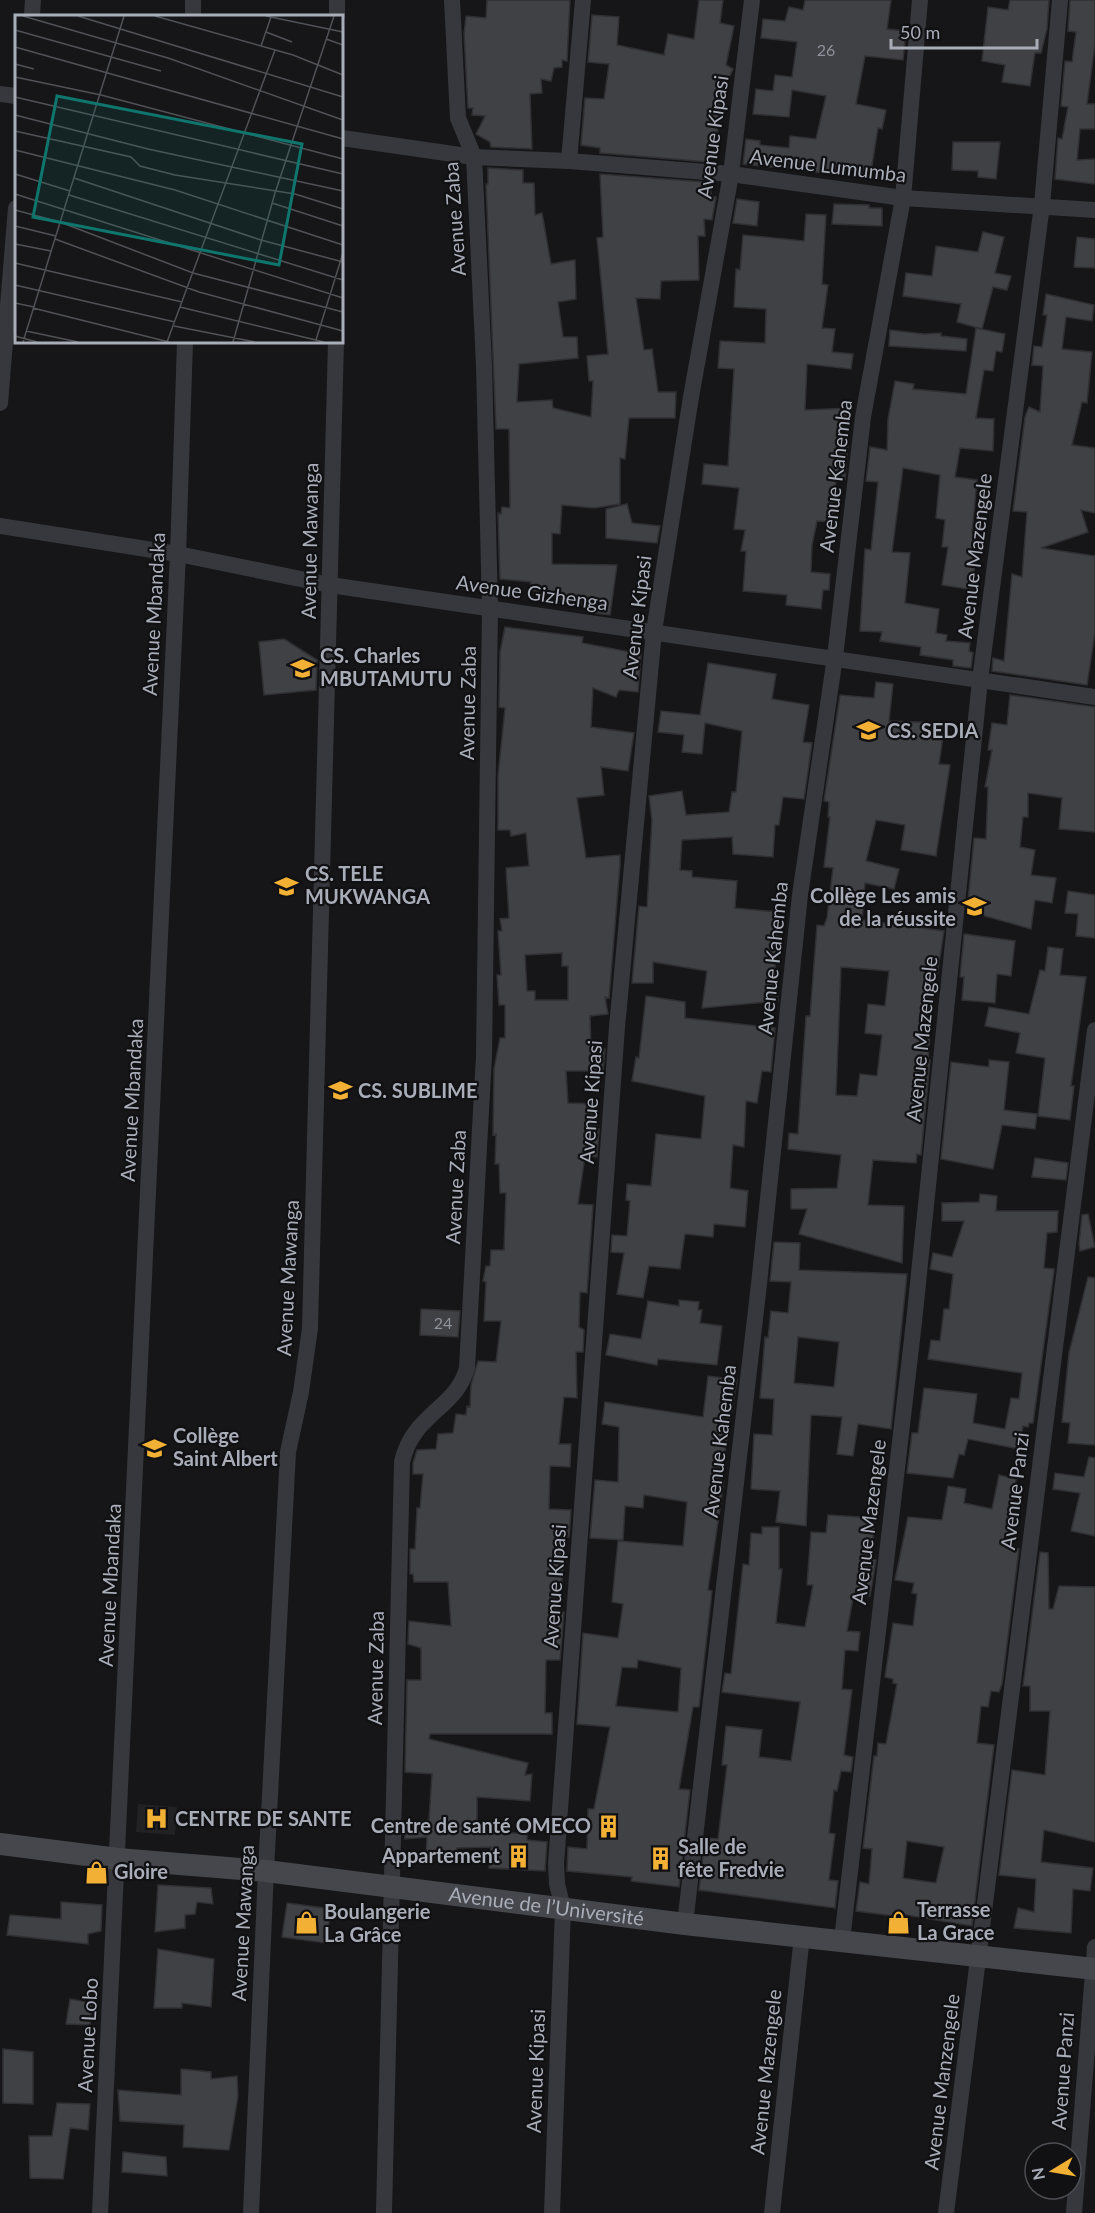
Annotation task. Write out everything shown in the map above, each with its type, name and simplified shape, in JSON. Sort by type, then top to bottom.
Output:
[{"type":"main road","name":"Avenue de l’Université","points":[[0,1844],[118,1859],[266,1871],[685,1924],[979,1957],[1094,1961]]},
{"type":"street","points":[[32,15],[33,0]]},
{"type":"street","points":[[337,0],[338,15]]},
{"type":"street","name":"Avenue Zaba","points":[[384,2213],[402,1462],[406,1444],[416,1429],[458,1388],[467,1368],[484,1056],[490,608],[484,365],[474,157],[458,118],[452,0]]},
{"type":"street","points":[[569,161],[583,0]]},
{"type":"street","name":"Avenue Kipasi","points":[[552,2213],[563,1908],[557,1884],[556,1864],[617,1027],[654,631],[691,397],[731,174],[752,0]]},
{"type":"street","name":"Avenue Kahemba","points":[[685,1924],[759,1284],[800,895],[835,657],[863,417],[903,198],[920,0]]},
{"type":"street","name":"Avenue Mazengele","points":[[842,1940],[914,1322],[980,680],[1042,205],[1060,0]]},
{"type":"street","points":[[0,94],[15,96]]},
{"type":"street","name":"Avenue Lumumba","points":[[344,138],[474,157],[569,161],[731,174],[903,198],[1095,210]]},
{"type":"street","points":[[0,403],[15,220]]},
{"type":"street","name":"Avenue Mbandaka","points":[[118,1859],[178,554],[185,344]]},
{"type":"street","name":"Avenue Mawanga","points":[[251,2213],[288,1452],[301,1392],[310,1328],[336,344]]},
{"type":"street","name":"Avenue Gizhenga","points":[[0,526],[178,554],[330,585],[835,657],[1095,697]]},
{"type":"street","name":"Avenue Panzi","points":[[979,1957],[1095,1030]]},
{"type":"street","name":"Avenue Lobo","points":[[100,2213],[118,1859]]},
{"type":"street","name":"Avenue Mazengele","points":[[772,2213],[802,1936]]},
{"type":"street","name":"Avenue Manzengele","points":[[946,2213],[979,1957]]},
{"type":"street","name":"Avenue Panzi","points":[[1074,2213],[1094,1961]]},
{"type":"shaded area","name":"CENTRE DE SANTE","points":[[138,1804],[177,1807],[175,1835],[136,1832]]},
{"type":"building","points":[[487,0],[570,0],[567,61],[562,60],[562,67],[554,68],[551,81],[541,79],[542,93],[530,94],[532,149],[491,147],[490,142],[476,134],[485,116],[472,115],[473,108],[468,108],[464,34],[466,16],[486,18]]},
{"type":"building","points":[[699,0],[723,0],[720,23],[734,26],[726,65],[733,69],[721,95],[717,134],[712,134],[708,162],[600,153],[600,148],[581,145],[585,98],[604,99],[609,64],[588,62],[592,15],[619,17],[617,45],[664,55],[668,34],[694,39]]},
{"type":"building","points":[[805,0],[891,0],[887,29],[906,31],[903,60],[865,56],[856,104],[886,110],[882,129],[878,128],[870,178],[743,164],[746,139],[760,141],[760,145],[789,148],[790,136],[816,139],[826,96],[792,90],[789,117],[753,114],[756,89],[773,91],[775,75],[792,77],[797,42],[761,38],[763,19],[785,21],[789,7],[803,10]]},
{"type":"building","points":[[1010,0],[1049,0],[1047,29],[1041,53],[1035,53],[1030,86],[1002,82],[1005,65],[982,61],[988,7],[1008,10]]},
{"type":"building","points":[[1070,0],[1095,0],[1095,44],[1087,104],[1095,104],[1095,129],[1080,129],[1077,160],[1095,159],[1095,184],[1055,179],[1058,138],[1062,139],[1068,107],[1061,106],[1065,61],[1072,62],[1076,32],[1068,31]]},
{"type":"building","points":[[953,142],[1000,142],[996,179],[978,177],[978,171],[952,170]]},
{"type":"building","points":[[488,168],[523,170],[523,183],[534,183],[535,215],[542,213],[551,264],[575,260],[576,299],[558,302],[563,337],[577,337],[578,358],[519,364],[517,402],[552,400],[553,408],[591,417],[593,381],[589,381],[587,356],[608,354],[597,238],[603,237],[600,174],[705,182],[704,187],[711,186],[711,196],[716,197],[712,220],[704,219],[705,236],[698,236],[699,280],[661,281],[660,299],[636,298],[644,350],[652,349],[658,392],[676,392],[675,418],[629,418],[625,459],[620,458],[620,504],[594,508],[562,505],[560,534],[552,533],[552,564],[617,565],[610,615],[587,612],[588,606],[560,603],[561,595],[530,590],[531,582],[500,579],[498,513],[501,514],[502,507],[510,508],[509,429],[496,429],[486,184],[488,184]]},
{"type":"building","points":[[737,199],[759,202],[757,226],[733,223]]},
{"type":"building","points":[[834,204],[869,205],[869,208],[882,208],[882,226],[832,224]]},
{"type":"building","points":[[806,214],[826,215],[822,284],[828,285],[822,328],[835,329],[832,352],[853,354],[851,369],[807,364],[805,410],[851,408],[845,479],[836,478],[833,522],[817,521],[812,545],[811,572],[830,574],[829,590],[823,590],[821,609],[786,605],[787,595],[743,591],[746,551],[741,551],[745,530],[734,529],[739,488],[702,484],[704,464],[728,466],[734,369],[718,368],[720,341],[765,343],[766,309],[734,307],[736,269],[740,270],[743,235],[804,241]]},
{"type":"building","points":[[983,232],[1004,237],[995,273],[1011,276],[1007,290],[993,287],[982,329],[957,322],[961,304],[903,296],[906,273],[932,276],[936,246],[978,252]]},
{"type":"building","points":[[1077,237],[1095,239],[1095,268],[1074,267]]},
{"type":"building","points":[[1046,294],[1094,305],[1092,321],[1066,317],[1062,349],[1092,352],[1087,403],[1082,402],[1072,445],[1095,448],[1095,513],[1081,510],[1088,532],[1041,548],[1095,556],[1095,632],[1087,685],[992,671],[993,658],[1004,661],[1012,574],[1022,577],[1027,512],[1013,511],[1025,417],[1029,407],[1040,412],[1043,366],[1032,365],[1034,346],[1042,347],[1047,315],[1043,315]]},
{"type":"building","points":[[976,328],[1005,334],[1002,352],[996,351],[993,371],[984,370],[976,418],[994,419],[993,451],[960,448],[955,477],[977,480],[972,533],[977,533],[973,590],[942,585],[948,547],[942,547],[945,520],[936,518],[940,475],[903,468],[892,552],[910,553],[905,603],[939,609],[936,633],[947,635],[946,641],[970,643],[969,651],[973,653],[971,668],[953,666],[953,660],[920,655],[921,647],[880,641],[882,632],[860,631],[865,549],[871,550],[878,482],[866,481],[870,447],[887,450],[888,419],[895,381],[914,384],[913,389],[966,394]]},
{"type":"building","points":[[890,330],[924,334],[941,333],[941,336],[967,339],[966,351],[889,346]]},
{"type":"building","points":[[627,504],[632,523],[660,526],[657,543],[606,538],[606,509]]},
{"type":"building","points":[[505,627],[583,637],[582,643],[641,654],[638,692],[619,690],[616,697],[593,688],[591,727],[634,733],[628,771],[601,767],[604,795],[577,798],[586,858],[620,855],[620,865],[609,998],[605,997],[608,1014],[590,1016],[591,1049],[605,1049],[603,1071],[566,1071],[568,1103],[598,1104],[597,1128],[599,1129],[597,1157],[585,1156],[578,1204],[593,1205],[587,1293],[580,1292],[579,1327],[584,1330],[583,1352],[576,1352],[577,1398],[564,1397],[559,1444],[571,1444],[570,1467],[550,1466],[549,1509],[571,1510],[569,1537],[565,1537],[560,1612],[564,1612],[560,1660],[546,1660],[545,1713],[552,1713],[552,1734],[430,1734],[429,1739],[528,1763],[525,1775],[532,1774],[530,1801],[477,1797],[477,1831],[527,1834],[527,1840],[547,1842],[545,1871],[489,1868],[491,1847],[457,1848],[456,1859],[426,1856],[427,1837],[405,1839],[404,1824],[429,1820],[432,1774],[405,1772],[407,1680],[421,1680],[421,1648],[408,1644],[409,1621],[451,1626],[448,1582],[414,1582],[413,1574],[410,1574],[410,1549],[415,1549],[417,1508],[420,1508],[423,1474],[413,1474],[413,1463],[417,1450],[436,1449],[438,1434],[453,1433],[456,1414],[466,1415],[467,1406],[470,1407],[471,1385],[478,1361],[496,1362],[501,1321],[484,1321],[486,1282],[483,1281],[486,1266],[490,1266],[491,1250],[504,1250],[506,1193],[500,1193],[499,1164],[495,1164],[496,1134],[493,1135],[494,1069],[500,1038],[505,1038],[505,1005],[499,1005],[497,975],[501,975],[498,931],[502,931],[500,919],[509,918],[506,868],[529,866],[526,833],[511,836],[510,830],[498,830],[498,776],[505,708],[499,707],[500,652]],"holes":[[[562,953],[562,966],[568,966],[568,1000],[535,1000],[535,991],[527,991],[525,955]]]},
{"type":"building","points":[[284,639],[317,660],[316,690],[264,695],[259,642]]},
{"type":"building","points":[[708,663],[776,674],[772,699],[809,705],[803,742],[812,743],[804,799],[783,797],[779,825],[775,825],[773,857],[733,854],[732,837],[682,840],[680,870],[692,871],[692,877],[737,881],[735,908],[777,912],[775,933],[779,933],[775,967],[778,1001],[702,1008],[707,971],[653,962],[653,983],[632,983],[639,906],[647,907],[652,820],[649,796],[682,791],[686,815],[729,812],[732,792],[736,792],[742,731],[705,723],[702,754],[682,752],[684,735],[658,732],[661,711],[700,715]]},
{"type":"building","points":[[876,682],[893,684],[889,721],[945,723],[939,764],[950,765],[936,856],[901,850],[905,825],[876,820],[866,861],[899,869],[894,889],[865,883],[862,920],[944,931],[932,1009],[928,1060],[930,1060],[921,1155],[917,1154],[916,1163],[873,1160],[868,1205],[904,1206],[902,1263],[799,1234],[807,1209],[791,1209],[791,1189],[837,1188],[841,1155],[788,1149],[789,1133],[798,1134],[806,1016],[810,1016],[817,925],[824,926],[827,918],[833,868],[824,867],[830,817],[828,817],[829,802],[824,801],[840,695],[874,698]],"holes":[[[841,967],[889,971],[885,1006],[868,1004],[865,1033],[882,1035],[877,1076],[860,1074],[857,1096],[836,1095]]]},
{"type":"building","points":[[1010,695],[1095,707],[1095,832],[1059,829],[1062,798],[1028,793],[1028,817],[1023,817],[1020,847],[1035,850],[1031,875],[1056,878],[1052,903],[1035,900],[1031,929],[967,911],[974,838],[986,839],[988,787],[985,787],[992,750],[988,750],[992,723],[1007,725]]},
{"type":"building","points":[[1068,891],[1095,895],[1095,938],[1076,936],[1078,914],[1065,913]]},
{"type":"building","points":[[964,934],[1015,941],[1011,976],[997,974],[995,1003],[962,1000],[964,977],[960,977]]},
{"type":"building","points":[[1048,947],[1063,949],[1060,975],[1086,977],[1071,1086],[1074,1086],[1070,1120],[1038,1116],[1045,1058],[1016,1053],[1020,1033],[985,1026],[989,1007],[1029,1014],[1040,970],[1045,971]]},
{"type":"building","points":[[646,996],[685,1002],[685,1018],[775,1028],[771,1072],[762,1071],[757,1103],[746,1101],[744,1147],[733,1145],[730,1188],[748,1191],[745,1227],[714,1224],[713,1237],[685,1234],[680,1269],[649,1266],[643,1298],[617,1294],[624,1253],[611,1252],[612,1235],[627,1236],[630,1201],[626,1200],[627,1184],[651,1186],[656,1134],[701,1139],[705,1096],[632,1081],[636,1057],[639,1058]]},
{"type":"building","points":[[989,1060],[1009,1062],[1004,1110],[1037,1114],[1035,1129],[1002,1125],[993,1169],[941,1159],[951,1062],[989,1067]]},
{"type":"building","points":[[1035,1158],[1068,1163],[1066,1180],[1032,1177]]},
{"type":"building","points":[[980,1194],[997,1196],[996,1211],[1058,1211],[1057,1232],[1047,1233],[1044,1268],[1054,1269],[1054,1271],[1033,1423],[1029,1423],[1028,1427],[1023,1426],[1019,1449],[968,1439],[964,1455],[959,1454],[953,1478],[907,1473],[912,1433],[918,1433],[924,1388],[977,1394],[973,1423],[1005,1429],[1011,1398],[1019,1399],[1022,1373],[928,1359],[931,1340],[940,1341],[944,1309],[949,1309],[953,1274],[930,1269],[933,1253],[952,1257],[964,1221],[942,1221],[942,1203],[979,1202]]},
{"type":"building","points":[[1088,1214],[1095,1247],[1080,1251],[1082,1215]]},
{"type":"building","points":[[774,1242],[800,1243],[799,1270],[907,1274],[891,1429],[858,1424],[853,1456],[837,1454],[842,1417],[811,1415],[806,1526],[776,1522],[780,1491],[751,1489],[754,1434],[772,1435],[774,1399],[760,1398],[765,1337],[768,1338],[771,1311],[788,1313],[791,1282],[770,1281]],"holes":[[[798,1337],[839,1342],[834,1387],[794,1383]]]},
{"type":"building","points":[[1088,1277],[1095,1278],[1095,1445],[1068,1443],[1070,1423],[1062,1422],[1069,1353]]},
{"type":"building","points":[[679,1300],[699,1302],[698,1310],[702,1310],[700,1323],[722,1326],[717,1365],[658,1359],[657,1365],[606,1355],[610,1334],[641,1339],[648,1301],[679,1306]]},
{"type":"building","points":[[421,1309],[460,1311],[458,1337],[420,1335]]},
{"type":"building","points":[[708,1376],[737,1380],[720,1480],[724,1481],[708,1590],[712,1591],[699,1707],[693,1707],[679,1789],[690,1790],[679,1887],[631,1881],[632,1877],[567,1871],[568,1847],[587,1849],[588,1809],[594,1809],[610,1727],[577,1724],[583,1633],[618,1638],[623,1604],[612,1602],[618,1541],[683,1546],[687,1502],[644,1495],[643,1508],[625,1506],[623,1540],[590,1538],[595,1480],[618,1482],[619,1427],[602,1424],[605,1402],[703,1417]],"holes":[[[638,1660],[681,1668],[678,1712],[616,1706],[622,1667],[637,1668]]]},
{"type":"building","points":[[1089,1457],[1095,1458],[1095,1536],[1071,1531],[1080,1493],[1053,1489],[1055,1473],[1084,1477]]},
{"type":"building","points":[[999,1475],[1016,1479],[1006,1547],[1019,1549],[1002,1684],[999,1692],[991,1691],[988,1707],[981,1706],[977,1743],[994,1745],[972,1926],[895,1913],[894,1916],[856,1911],[860,1882],[869,1884],[872,1849],[863,1848],[874,1756],[877,1756],[878,1743],[886,1744],[897,1684],[893,1683],[893,1679],[885,1677],[893,1623],[913,1626],[917,1594],[912,1593],[914,1583],[895,1580],[908,1517],[942,1520],[948,1486],[966,1489],[964,1503],[992,1509]],"holes":[[[907,1841],[944,1847],[936,1883],[903,1878]]]},
{"type":"building","points":[[828,1515],[875,1518],[871,1559],[876,1560],[870,1596],[854,1593],[847,1631],[860,1632],[858,1651],[845,1650],[842,1689],[852,1690],[844,1755],[853,1757],[851,1772],[841,1771],[837,1791],[834,1790],[829,1833],[835,1834],[829,1880],[838,1881],[835,1908],[699,1890],[705,1838],[718,1839],[727,1765],[722,1765],[726,1726],[762,1730],[759,1757],[791,1761],[800,1702],[722,1692],[725,1673],[731,1674],[743,1564],[749,1565],[751,1533],[762,1534],[762,1527],[779,1527],[779,1569],[782,1569],[776,1623],[805,1627],[813,1585],[807,1585],[811,1532],[826,1533]]},
{"type":"building","points":[[1040,1552],[1048,1553],[1049,1609],[1053,1609],[1059,1586],[1095,1587],[1095,1842],[1044,1830],[1041,1862],[1093,1868],[1090,1891],[1073,1889],[1071,1933],[1014,1928],[1018,1908],[1034,1912],[1036,1879],[999,1875],[1012,1770],[1045,1775],[1050,1711],[1030,1711],[1030,1686],[1023,1686]]},
{"type":"building","points":[[158,1885],[211,1888],[213,1904],[197,1902],[195,1914],[185,1915],[185,1928],[155,1932]]},
{"type":"building","points":[[61,1902],[102,1905],[101,1931],[88,1934],[88,1944],[7,1935],[10,1915],[61,1919]]},
{"type":"building","name":"Boulangerie La Grâce","points":[[287,1903],[331,1909],[326,1943],[282,1937]]},
{"type":"building","points":[[158,1949],[214,1959],[211,2007],[182,2003],[182,2008],[154,2008]]},
{"type":"building","points":[[70,1999],[92,2003],[90,2025],[66,2024]]},
{"type":"building","points":[[3,2049],[33,2052],[33,2104],[3,2103]]},
{"type":"building","points":[[181,2069],[211,2072],[211,2079],[237,2076],[238,2096],[229,2150],[183,2147],[184,2125],[120,2121],[118,2090],[181,2095]]},
{"type":"building","points":[[57,2103],[90,2104],[88,2130],[70,2128],[63,2179],[30,2178],[29,2136],[52,2136]]},
{"type":"building","points":[[123,2152],[166,2157],[167,2176],[122,2172]]},
{"type":"place","name":"CS. Charles MBUTAMUTU","points":[[302,668]]},
{"type":"place","name":"CS. SEDIA","points":[[869,731]]},
{"type":"place","name":"CS. TELE MUKWANGA","points":[[287,886]]},
{"type":"place","name":"Collège Les amis de la réussite","points":[[974,907]]},
{"type":"place","name":"CS. SUBLIME","points":[[340,1091]]},
{"type":"place","name":"Collège Saint Albert","points":[[155,1448]]},
{"type":"place","name":"CENTRE DE SANTE","points":[[157,1819]]},
{"type":"place","name":"Centre de santé OMECO","points":[[609,1826]]},
{"type":"place","name":"Appartement","points":[[518,1856]]},
{"type":"place","name":"Salle de fête Fredvie","points":[[660,1859]]},
{"type":"place","name":"Gloire","points":[[96,1872]]},
{"type":"place","name":"Terrasse La Grace","points":[[899,1922]]},
{"type":"place","name":"Boulangerie La Grâce","points":[[306,1923]]}]
